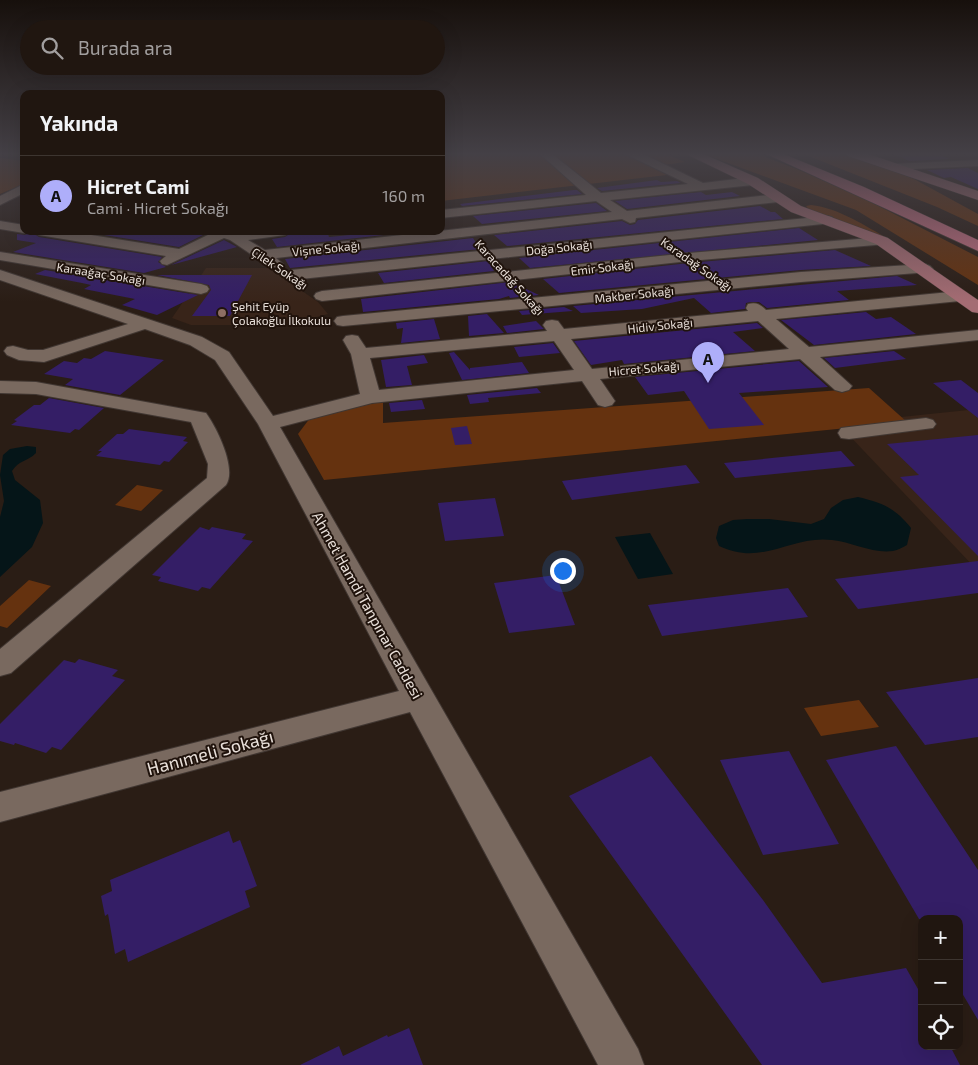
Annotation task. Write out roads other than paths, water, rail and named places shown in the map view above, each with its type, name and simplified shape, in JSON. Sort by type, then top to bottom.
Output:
[{"type":"highway","points":[[886,203],[978,246]]},
{"type":"highway","points":[[909,203],[978,234]]},
{"type":"main road","points":[[787,203],[808,214],[882,241],[925,269],[978,308]]},
{"type":"main road","points":[[808,214],[799,206],[807,203],[824,205],[862,219],[978,298]]},
{"type":"main road","points":[[967,203],[978,209]]},
{"type":"main road","points":[[945,276],[978,290]]},
{"type":"street","points":[[445,210],[487,203]]},
{"type":"street","points":[[445,210],[530,203]]},
{"type":"street","name":"Karadağ Sokağı","points":[[606,203],[728,284],[842,386]]},
{"type":"street","name":"Vişne Sokağı","points":[[445,235],[734,203]]},
{"type":"street","name":"Karacadağ Sokağı","points":[[445,212],[491,254],[536,303],[605,401]]},
{"type":"street","name":"Doğa Sokağı","points":[[291,275],[827,220]]},
{"type":"street","points":[[0,225],[20,228]]},
{"type":"street","points":[[0,255],[41,235]]},
{"type":"street","points":[[65,235],[181,254]]},
{"type":"street","points":[[134,278],[223,235]]},
{"type":"street","name":"Çilek Sokağı","points":[[227,235],[262,255],[322,296],[343,322],[360,354],[371,397]]},
{"type":"street","name":"Vişne Sokağı","points":[[262,255],[441,235]]},
{"type":"street","name":"Emir Sokağı","points":[[322,296],[513,278],[689,257],[882,241]]},
{"type":"street","name":"Karaağaç Sokağı","points":[[0,255],[201,289]]},
{"type":"street","name":"Makber Sokağı","points":[[343,322],[728,284],[925,269]]},
{"type":"street","name":"Ahmet Hamdi Tanpınar Caddesi","points":[[0,275],[196,341],[222,356],[268,424],[622,1065]]},
{"type":"street","name":"Hidiv Sokağı","points":[[360,354],[960,296]]},
{"type":"street","points":[[59,352],[144,324]]},
{"type":"street","name":"Hicret Sokağı","points":[[268,424],[371,397],[978,335]]},
{"type":"street","points":[[0,387],[36,388],[199,417],[219,464],[218,480],[0,665]]},
{"type":"street","points":[[849,433],[926,424]]},
{"type":"street","name":"Hanımeli Sokağı","points":[[0,807],[419,698]]},
{"type":"place","name":"Şehit Eyüp Çolakoğlu İlkokulu","points":[[222,313]]},
{"type":"place","name":"Hicret Cami","points":[[708,383]]}]
